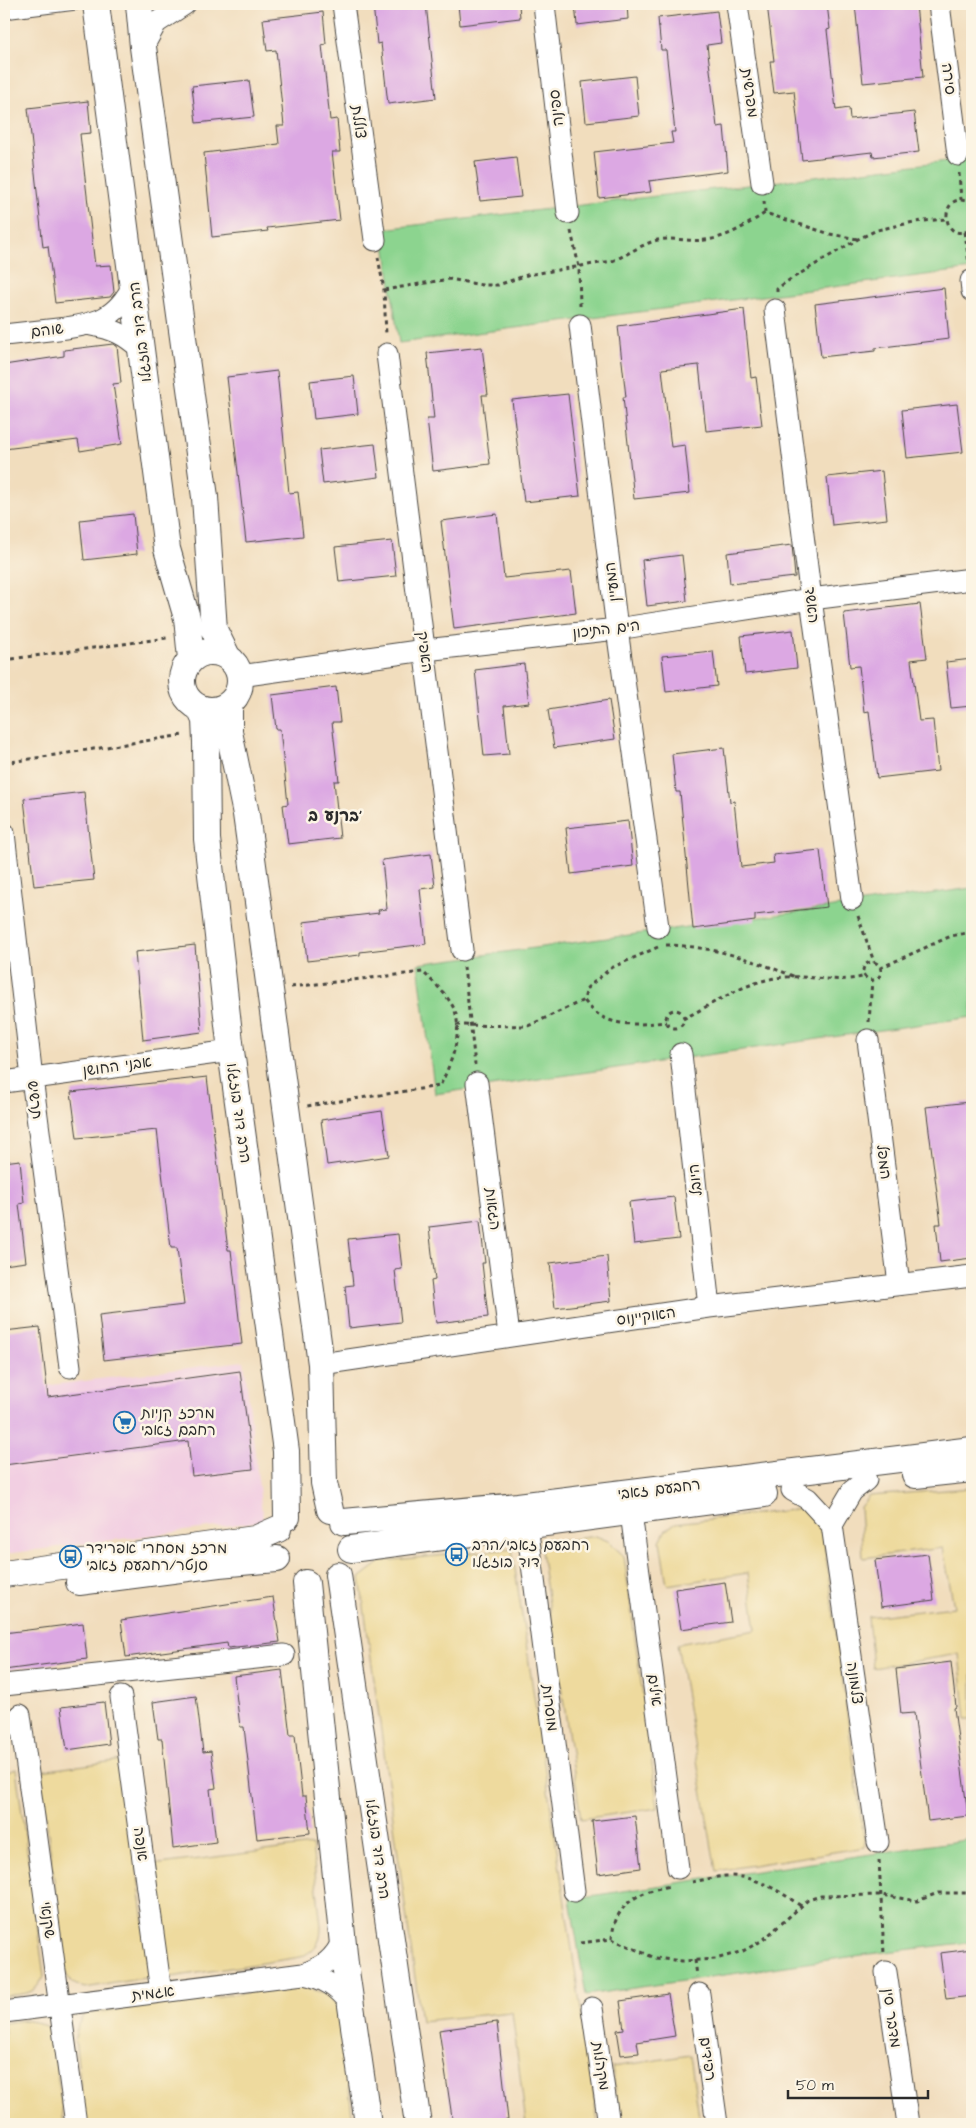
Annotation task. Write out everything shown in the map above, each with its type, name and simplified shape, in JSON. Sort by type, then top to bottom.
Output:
[{"type":"street","name":"הרב דוד בוזגלו","points":[[96,4],[134,284],[167,549],[187,618],[190,659]]},
{"type":"street","points":[[139,4],[143,47],[205,497],[214,630],[233,666],[239,688],[229,704],[220,709],[200,708],[188,700],[182,687],[182,677],[184,667],[190,659],[208,651],[218,652],[233,666]]},
{"type":"street","points":[[143,47],[156,23],[185,4]]},
{"type":"street","name":"צוללת","points":[[343,4],[375,240]]},
{"type":"street","name":"ספינה","points":[[544,4],[568,213]]},
{"type":"street","name":"מפרשית","points":[[737,4],[762,183]]},
{"type":"street","name":"סירה","points":[[940,4],[958,155]]},
{"type":"street","name":"שוהם","points":[[91,325],[116,310],[127,298],[134,284]]},
{"type":"street","name":"האשד","points":[[775,310],[811,599],[852,899]]},
{"type":"street","name":"שוהם","points":[[4,335],[91,325],[111,328],[127,336],[141,349]]},
{"type":"street","name":"המעיין","points":[[580,325],[617,629],[658,927]]},
{"type":"street","name":"האפיק","points":[[387,354],[462,950]]},
{"type":"street","name":"הים התיכון","points":[[233,666],[425,650],[617,629],[811,599],[972,579]]},
{"type":"street","points":[[229,704],[229,732],[246,814],[321,1364],[324,1483],[337,1516],[352,1540],[352,1550],[345,1566],[338,1575],[322,1582],[306,1582],[291,1576],[277,1559],[275,1547],[283,1523]]},
{"type":"street","name":"הרב דוד בוזגלו","points":[[200,708],[205,720],[207,839],[230,1052],[286,1451],[283,1523]]},
{"type":"street","name":"תרשיש","points":[[4,833],[32,1078],[70,1367]]},
{"type":"street","name":"המפל","points":[[868,1040],[900,1284]]},
{"type":"street","name":"אבני החושן","points":[[4,1082],[230,1052]]},
{"type":"street","name":"היובל","points":[[681,1054],[709,1307]]},
{"type":"street","name":"הגאות","points":[[477,1083],[510,1336]]},
{"type":"street","name":"האוקיינוס","points":[[321,1364],[709,1307],[972,1276]]},
{"type":"street","name":"רחבעם זאבי","points":[[337,1516],[518,1506],[972,1450]]},
{"type":"street","name":"רחבעם זאבי","points":[[352,1550],[866,1480],[972,1469]]},
{"type":"street","points":[[792,1490],[808,1499],[832,1525],[852,1491],[866,1480]]},
{"type":"street","points":[[4,1574],[255,1539],[283,1523],[297,1510],[308,1506],[319,1507],[337,1516]]},
{"type":"street","name":"אילים","points":[[631,1512],[680,1879]]},
{"type":"street","name":"מוסרות","points":[[527,1525],[574,1891]]},
{"type":"street","name":"צלמונה","points":[[832,1525],[878,1842]]},
{"type":"street","points":[[4,1592],[219,1564],[277,1559]]},
{"type":"street","name":"הרב דוד בוזגלו","points":[[338,1575],[418,2124]]},
{"type":"street","points":[[306,1582],[343,1940],[368,2124]]},
{"type":"street","points":[[4,1685],[284,1656]]},
{"type":"street","name":"אנפה","points":[[121,1697],[161,1992]]},
{"type":"street","name":"שקנאי","points":[[20,1715],[76,2124]]},
{"type":"street","name":"אגמית","points":[[4,2012],[303,1974],[320,1968],[330,1961],[337,1953],[343,1940]]},
{"type":"street","name":"מדבר סין","points":[[886,1972],[908,2124]]},
{"type":"street","name":"אגמית","points":[[303,1974],[317,1976],[331,1984],[342,1992],[351,2004]]},
{"type":"street","name":"רפידים","points":[[699,1994],[717,2124]]},
{"type":"street","name":"מקהלות","points":[[592,2008],[609,2124]]},
{"type":"lane","points":[[4,13],[76,4]]},
{"type":"path","points":[[958,155],[961,200]]},
{"type":"path","points":[[762,183],[765,213]]},
{"type":"path","points":[[972,204],[961,200],[950,205],[946,218],[953,230],[965,232],[972,229]]},
{"type":"path","points":[[568,213],[579,267],[580,325]]},
{"type":"path","points":[[384,290],[449,280],[498,285],[527,275],[617,259],[644,244],[659,240],[672,238],[703,241],[716,239],[747,225],[765,213]]},
{"type":"path","points":[[765,213],[830,234],[858,239]]},
{"type":"path","points":[[775,310],[774,300],[778,289],[858,239],[893,226],[946,218]]},
{"type":"path","points":[[965,232],[972,286]]},
{"type":"path","points":[[375,240],[384,290],[387,354]]},
{"type":"path","points":[[4,660],[165,639]]},
{"type":"path","points":[[4,763],[183,736]]},
{"type":"path","points":[[852,899],[874,962],[880,968],[880,976],[872,980]]},
{"type":"path","points":[[880,968],[951,936],[972,932]]},
{"type":"path","points":[[584,1000],[587,988],[611,968],[663,944],[695,945],[727,953],[760,963],[798,978]]},
{"type":"path","points":[[462,950],[477,1083]]},
{"type":"path","points":[[865,976],[864,967],[868,963],[874,962]]},
{"type":"path","points":[[288,988],[423,972],[440,990],[454,1011],[456,1025],[453,1058],[440,1086],[302,1107]]},
{"type":"path","points":[[666,1022],[669,1026],[677,1028],[684,1019],[745,986],[776,978],[852,980],[865,976],[872,980]]},
{"type":"path","points":[[868,1040],[872,980]]},
{"type":"path","points":[[456,1025],[528,1026],[584,1000]]},
{"type":"path","points":[[584,1000],[590,1008],[608,1020],[631,1025],[666,1022]]},
{"type":"path","points":[[666,1022],[667,1016],[674,1011],[680,1012],[684,1019]]},
{"type":"path","points":[[878,1842],[886,1972]]},
{"type":"path","points":[[612,1939],[612,1927],[630,1900],[649,1890],[680,1879],[726,1876],[754,1879],[773,1888],[801,1906]]},
{"type":"path","points":[[580,1943],[612,1939],[655,1958],[682,1961],[716,1959],[743,1951],[763,1940],[808,1900],[821,1896],[881,1895],[917,1902],[938,1892],[972,1893]]},
{"type":"shaded area","points":[[244,1361],[263,1521],[4,1554],[4,1391]]},
{"type":"green space","points":[[972,158],[972,269],[399,343],[383,229]]},
{"type":"green space","points":[[972,888],[972,1017],[435,1094],[418,964]]},
{"type":"green space","points":[[972,1839],[972,1942],[869,1954],[586,1995],[570,1899]]},
{"type":"sand","points":[[972,1488],[972,1719],[966,1719],[959,1654],[873,1668],[868,1617],[954,1607],[943,1548],[863,1558],[860,1507],[869,1496]]},
{"type":"sand","points":[[801,1509],[814,1512],[822,1528],[865,1847],[716,1871],[677,1644],[756,1630],[748,1573],[667,1585],[660,1541],[665,1531],[675,1523]]},
{"type":"sand","points":[[596,1536],[608,1541],[624,1556],[658,1808],[581,1819],[540,1544]]},
{"type":"sand","points":[[512,1549],[598,2124],[526,2124],[512,2012],[421,2021],[360,1578],[382,1561]]},
{"type":"sand","points":[[4,1750],[8,1772],[16,1769],[44,1976],[36,1988],[28,1993],[4,1996]]},
{"type":"sand","points":[[123,1760],[151,1977],[85,1988],[73,1983],[66,1973],[40,1771]]},
{"type":"sand","points":[[312,1845],[321,1926],[319,1941],[314,1948],[301,1957],[165,1978],[152,1865]]},
{"type":"sand","points":[[289,1987],[325,1994],[340,2011],[353,2124],[85,2124],[75,2038],[78,2025],[84,2014]]},
{"type":"sand","points":[[23,2020],[40,2023],[48,2027],[52,2036],[64,2124],[4,2124],[4,2023]]},
{"type":"sand","points":[[690,2055],[700,2124],[621,2124],[612,2067]]},
{"type":"building","points":[[373,4],[426,4],[436,98],[388,104],[381,43],[377,44]]},
{"type":"building","points":[[458,4],[519,4],[520,18],[460,25]]},
{"type":"building","points":[[575,4],[627,4],[628,19],[577,25]]},
{"type":"building","points":[[767,4],[827,4],[830,29],[827,30],[836,110],[849,108],[850,119],[914,112],[919,152],[873,157],[872,152],[802,160],[794,91],[774,93],[770,61],[774,61]]},
{"type":"building","points":[[855,4],[916,4],[923,77],[863,83]]},
{"type":"building","points":[[717,11],[721,43],[707,45],[717,127],[724,126],[728,171],[649,181],[651,192],[599,198],[594,152],[673,143],[671,132],[675,132],[666,50],[661,50],[658,18]]},
{"type":"building","points":[[323,12],[326,44],[322,45],[330,120],[337,119],[340,152],[332,152],[340,220],[267,228],[268,231],[212,237],[204,153],[279,144],[277,126],[284,126],[276,50],[267,51],[263,19]]},
{"type":"building","points":[[635,76],[639,116],[586,122],[582,82]]},
{"type":"building","points":[[249,80],[254,117],[196,123],[192,86]]},
{"type":"building","points":[[88,101],[91,133],[80,134],[95,266],[111,265],[114,292],[110,297],[55,303],[48,246],[43,247],[28,108]]},
{"type":"building","points":[[516,157],[521,197],[480,201],[475,162]]},
{"type":"building","points":[[944,288],[949,339],[875,348],[875,351],[821,357],[815,304]]},
{"type":"building","points":[[744,309],[751,378],[756,377],[762,425],[706,431],[699,365],[662,369],[671,447],[685,445],[690,493],[634,499],[623,397],[626,397],[618,326]]},
{"type":"building","points":[[113,344],[117,346],[121,383],[113,384],[122,444],[80,451],[78,440],[4,449],[4,365],[64,356],[64,350]]},
{"type":"building","points":[[482,347],[488,395],[482,395],[490,464],[433,471],[427,419],[434,419],[427,353]]},
{"type":"building","points":[[277,371],[289,493],[298,492],[303,536],[246,542],[227,377]]},
{"type":"building","points":[[354,376],[358,414],[314,419],[310,381]]},
{"type":"building","points":[[568,394],[580,496],[524,502],[512,400]]},
{"type":"building","points":[[957,404],[963,452],[907,458],[902,410]]},
{"type":"building","points":[[375,444],[379,477],[323,484],[319,450]]},
{"type":"building","points":[[882,471],[887,519],[832,525],[827,477]]},
{"type":"building","points":[[133,514],[137,554],[84,560],[80,520]]},
{"type":"building","points":[[497,514],[504,578],[571,571],[576,613],[454,629],[441,521]]},
{"type":"building","points":[[392,541],[396,576],[339,582],[335,547]]},
{"type":"building","points":[[792,545],[795,577],[730,584],[727,553]]},
{"type":"building","points":[[682,555],[687,601],[647,606],[642,560]]},
{"type":"building","points":[[920,604],[927,658],[911,660],[919,721],[933,720],[938,771],[877,778],[869,711],[864,712],[859,666],[850,667],[844,613]]},
{"type":"building","points":[[793,630],[797,668],[745,674],[741,636]]},
{"type":"building","points":[[713,651],[717,686],[666,692],[662,656]]},
{"type":"building","points":[[972,659],[972,706],[951,708],[946,662]]},
{"type":"building","points":[[524,664],[529,703],[504,706],[509,754],[484,756],[475,670]]},
{"type":"building","points":[[336,687],[340,722],[332,722],[339,781],[334,781],[340,838],[288,844],[283,805],[288,804],[280,729],[276,729],[272,695]]},
{"type":"building","points":[[609,700],[615,739],[554,748],[548,710]]},
{"type":"building","points":[[724,748],[730,802],[734,801],[741,867],[774,863],[773,855],[820,850],[827,907],[755,915],[755,921],[693,929],[680,792],[676,792],[672,754]]},
{"type":"building","points":[[84,792],[94,880],[34,886],[24,799]]},
{"type":"building","points":[[628,821],[633,866],[571,874],[566,828]]},
{"type":"building","points":[[431,854],[435,887],[420,889],[426,944],[360,952],[360,955],[307,961],[303,922],[379,913],[378,910],[387,909],[382,860]]},
{"type":"building","points":[[195,945],[202,1032],[143,1040],[135,952]]},
{"type":"building","points":[[207,1077],[228,1250],[231,1250],[242,1344],[104,1360],[99,1315],[184,1305],[177,1248],[171,1248],[157,1130],[77,1138],[71,1092]]},
{"type":"building","points":[[969,1102],[972,1129],[972,1258],[940,1262],[936,1224],[941,1224],[926,1107]]},
{"type":"building","points":[[382,1111],[389,1156],[327,1165],[321,1120]]},
{"type":"building","points":[[20,1160],[24,1203],[19,1204],[26,1262],[4,1265],[4,1162]]},
{"type":"building","points":[[674,1197],[679,1239],[634,1244],[629,1202]]},
{"type":"building","points":[[480,1221],[488,1317],[436,1323],[431,1281],[435,1280],[429,1227]]},
{"type":"building","points":[[398,1234],[402,1269],[395,1270],[401,1322],[349,1328],[345,1286],[353,1285],[348,1239]]},
{"type":"building","points":[[607,1256],[611,1301],[555,1308],[550,1263]]},
{"type":"building","name":"מרכז קניות רחבם זאבי","points":[[40,1327],[48,1397],[240,1371],[253,1469],[192,1476],[188,1441],[4,1465],[4,1331]]},
{"type":"building","points":[[928,1554],[934,1600],[881,1607],[875,1560]]},
{"type":"building","points":[[725,1582],[731,1622],[681,1629],[675,1589]]},
{"type":"building","points":[[273,1597],[280,1642],[228,1648],[227,1643],[126,1657],[121,1620]]},
{"type":"building","points":[[83,1623],[87,1659],[4,1670],[4,1633]]},
{"type":"building","points":[[951,1662],[956,1707],[954,1708],[968,1816],[928,1821],[914,1713],[901,1714],[896,1669]]},
{"type":"building","points":[[282,1670],[290,1735],[295,1735],[302,1796],[306,1796],[310,1833],[257,1839],[244,1727],[240,1727],[234,1676]]},
{"type":"building","points":[[196,1696],[203,1752],[211,1751],[216,1788],[210,1789],[216,1842],[173,1848],[162,1739],[158,1739],[153,1702]]},
{"type":"building","points":[[104,1702],[109,1744],[67,1750],[61,1707]]},
{"type":"building","points":[[635,1816],[641,1868],[598,1874],[592,1821]]},
{"type":"building","points":[[972,1949],[972,1996],[946,1999],[940,1953]]},
{"type":"building","points":[[668,1994],[675,2036],[637,2042],[639,2053],[621,2055],[617,2030],[624,2029],[620,2001]]},
{"type":"building","points":[[497,2022],[508,2120],[477,2124],[453,2124],[439,2030]]},
{"type":"place","name":"מרכז קניות רחבם זאבי","points":[[125,1422]]},
{"type":"place","name":"רחבעם זאבי/הרב דוד בוזגלו","points":[[456,1554]]},
{"type":"place","name":"מרכז מסחרי אפרידר סנטר/רחבעם זאבי","points":[[70,1557]]},
{"type":"district","name":"ברנע ב'","points":[[335,815]]}]
